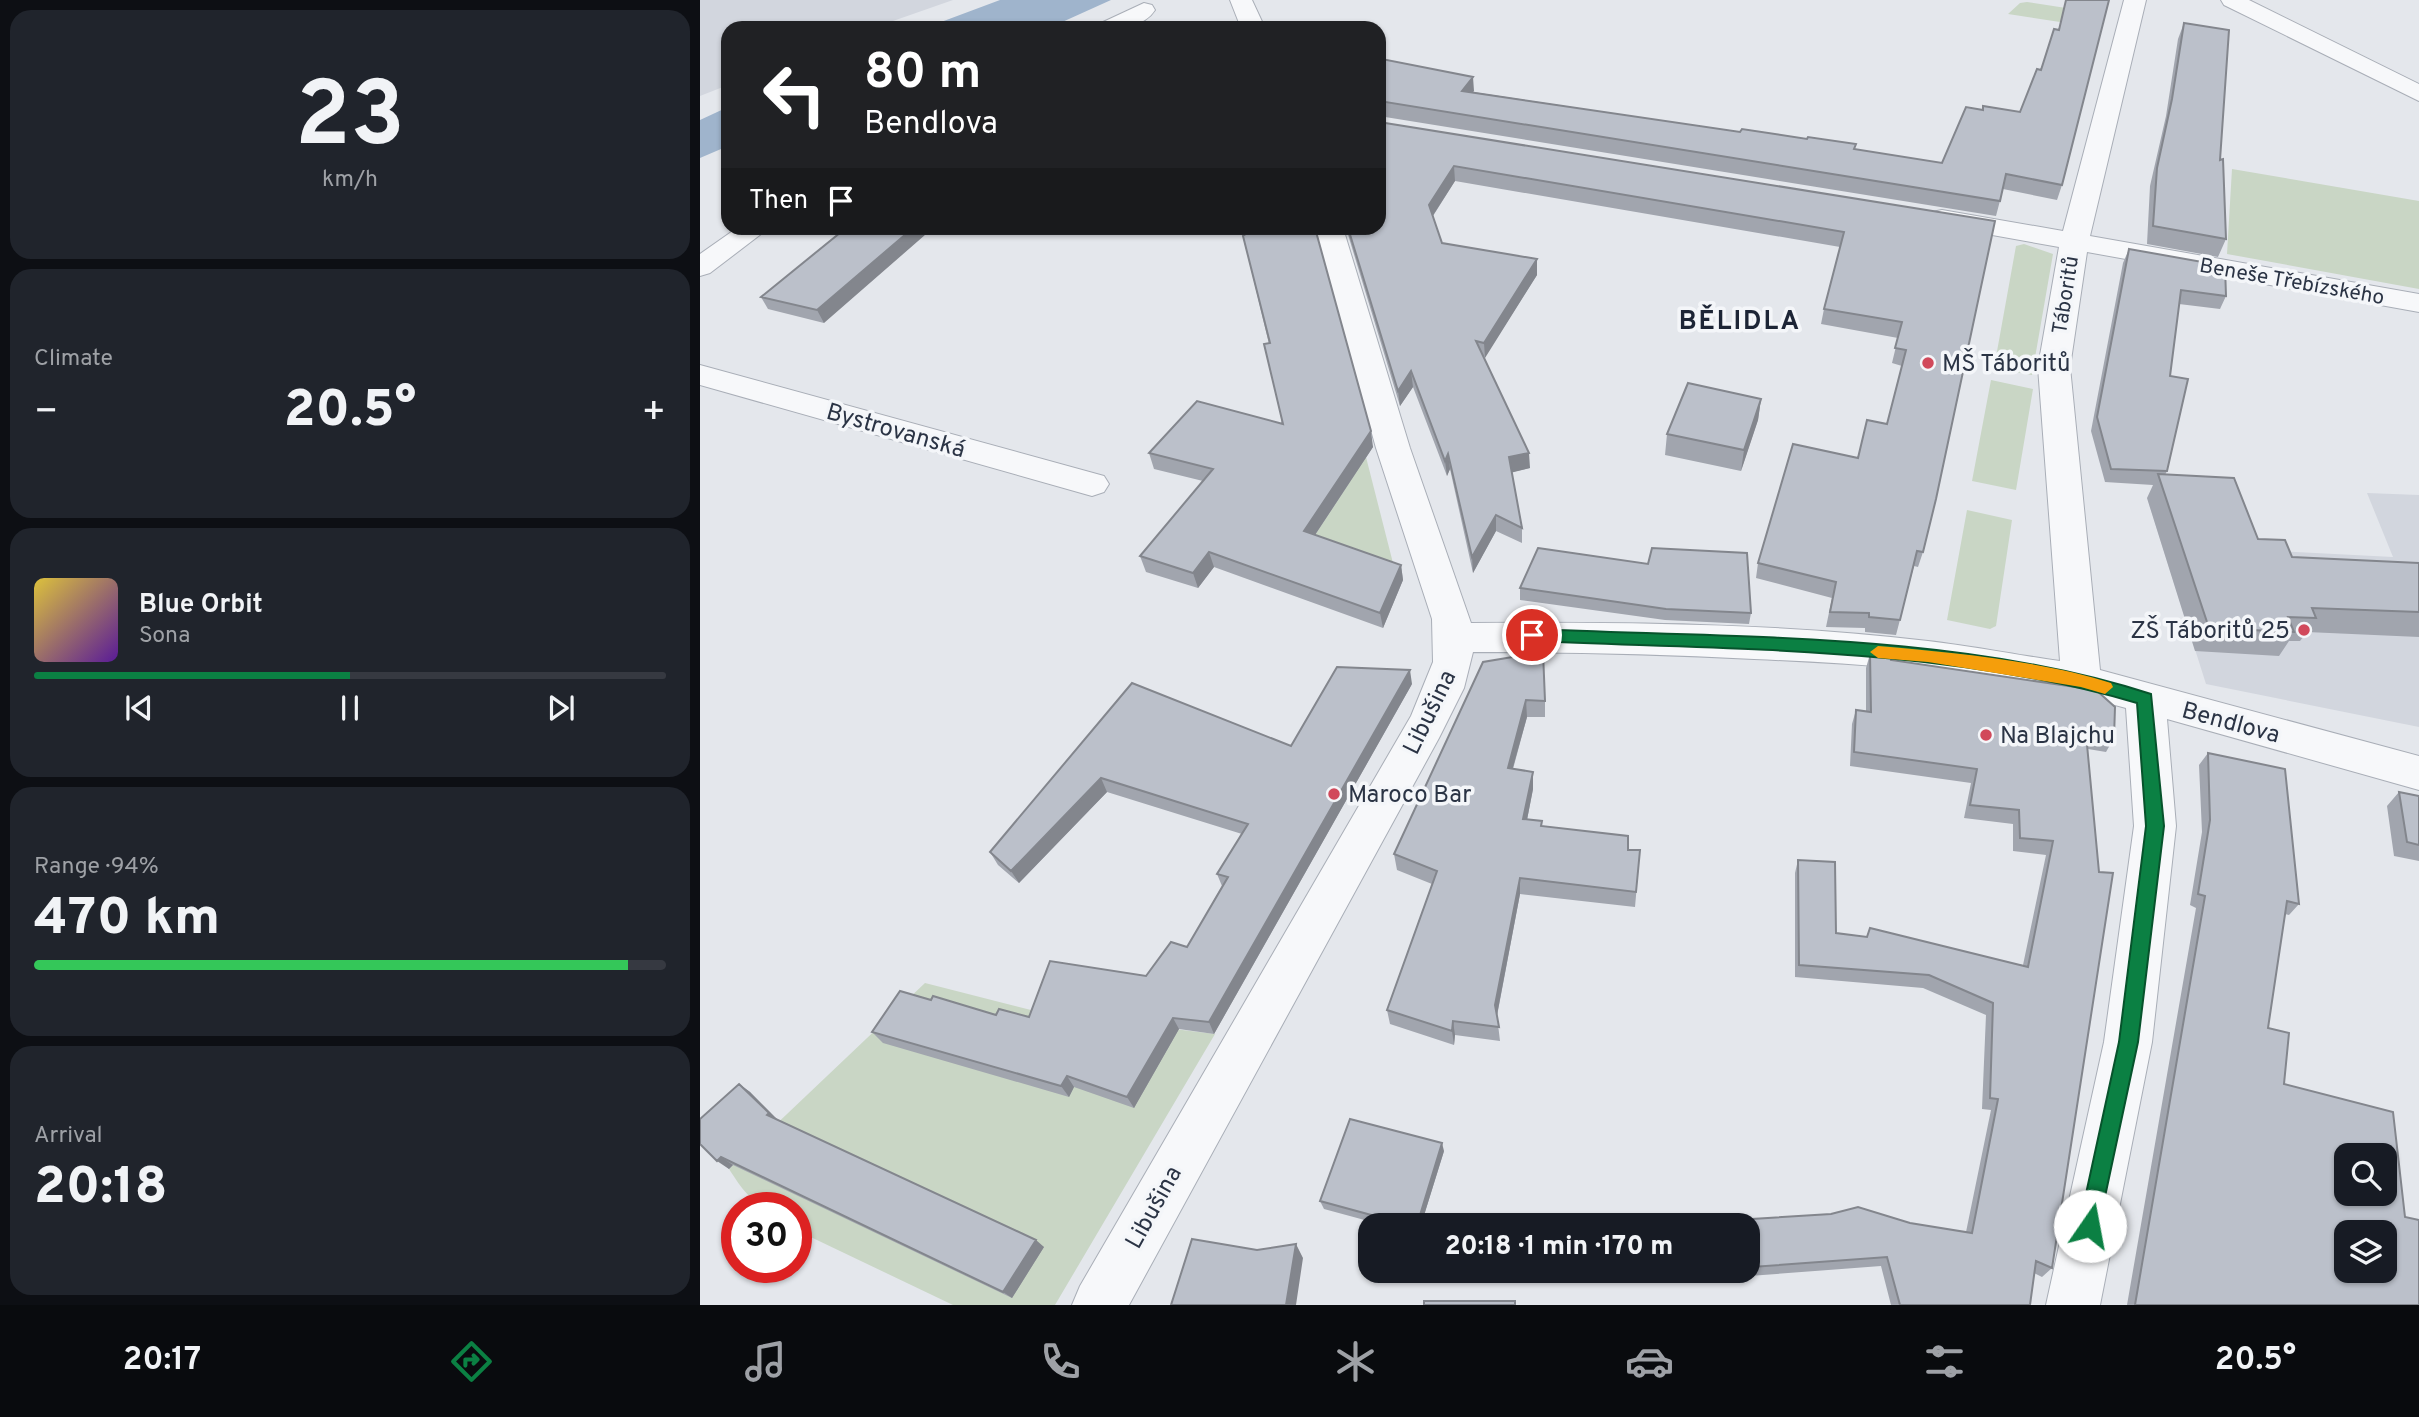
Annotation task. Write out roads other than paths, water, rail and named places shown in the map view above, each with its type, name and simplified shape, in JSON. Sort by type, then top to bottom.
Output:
[{"type":"street","points":[[1241,0],[1251,21]]},
{"type":"street","name":"Táboritů","points":[[2081,680],[2054,367],[2074,243],[2136,0]]},
{"type":"street","points":[[2232,0],[2419,94]]},
{"type":"street","points":[[1123,21],[1144,10]]},
{"type":"street","name":"Beneše Třebízského","points":[[1923,214],[2419,303]]},
{"type":"street","points":[[700,267],[745,235]]},
{"type":"street","name":"Libušina","points":[[1099,1305],[1425,727],[1453,667],[1456,638],[1393,448],[1331,235]]},
{"type":"street","name":"Bystrovanská","points":[[700,375],[1092,485]]},
{"type":"street","name":"Bendlova","points":[[1456,638],[1557,636],[1839,648],[1928,656],[2081,680],[2419,773]]},
{"type":"street","points":[[2073,1305],[2129,1042],[2155,826],[2145,699]]},
{"type":"water","points":[[1000,0],[1111,0],[1064,21],[944,21]]},
{"type":"water","points":[[721,110],[721,149],[700,158],[700,120]]},
{"type":"place","name":"MŠ Táboritů","points":[[1928,363]]},
{"type":"place","name":"ZŠ Táboritů 25","points":[[2304,630]]},
{"type":"place","name":"Na Blajchu","points":[[1986,735]]},
{"type":"place","name":"Maroco Bar","points":[[1334,794]]},
{"type":"district","name":"BĚLIDLA","points":[[1740,320]]}]
